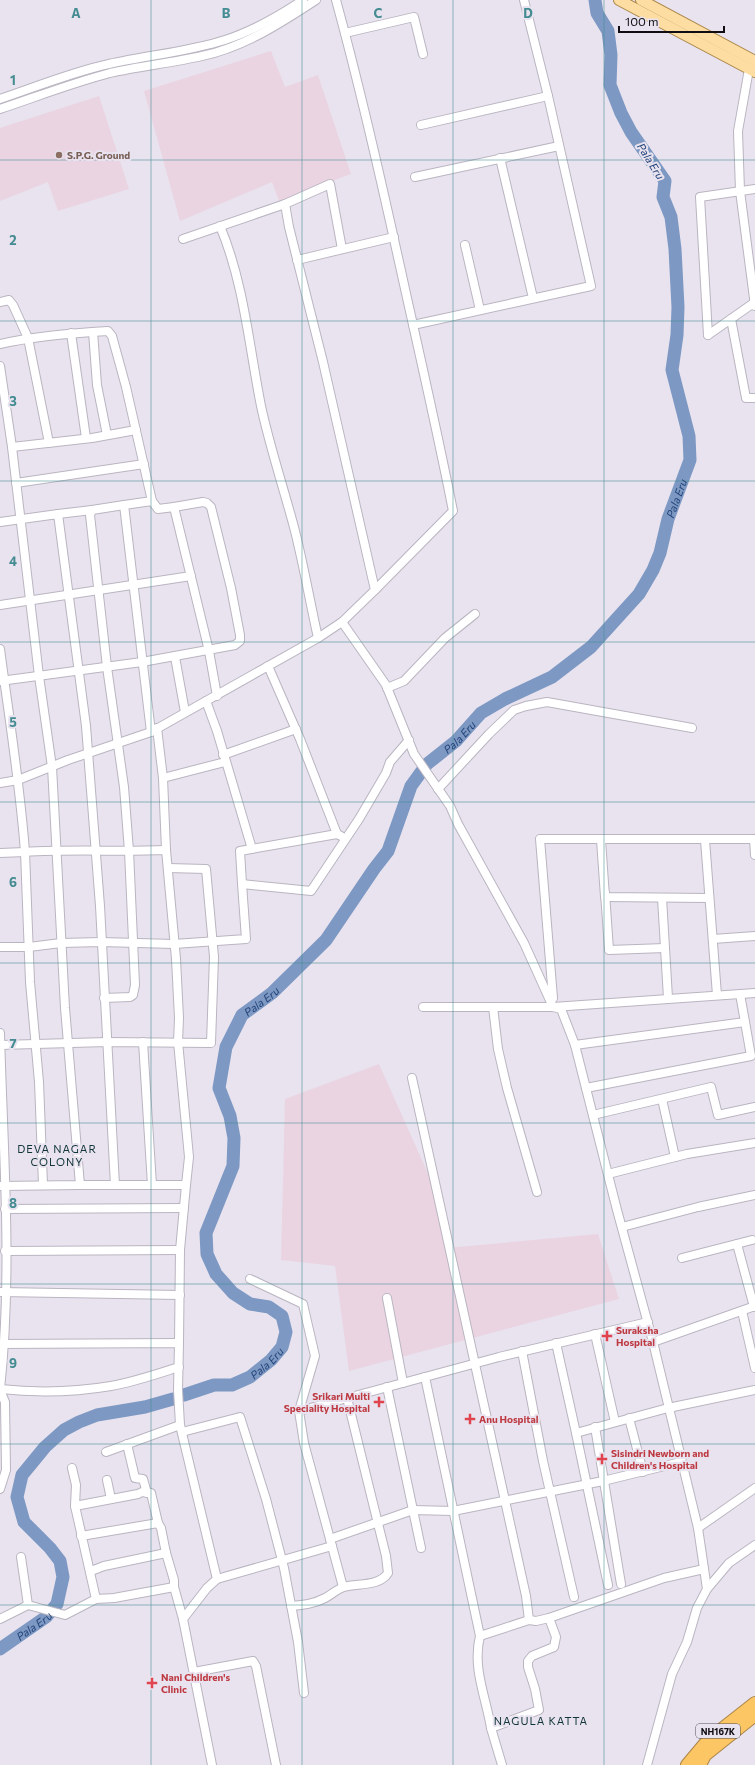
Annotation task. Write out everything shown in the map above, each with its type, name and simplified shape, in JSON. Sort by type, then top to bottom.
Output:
[{"type":"highway","name":"NH167K","points":[[687,1765],[708,1740],[755,1703]]},
{"type":"highway","name":"NH167K","points":[[700,1765],[705,1755],[755,1715]]},
{"type":"main road","points":[[641,0],[753,67]]},
{"type":"main road","points":[[621,1],[753,67]]},
{"type":"street","points":[[0,99],[87,70],[110,64],[200,47],[225,40],[244,33],[303,0]]},
{"type":"street","points":[[0,109],[90,78],[203,56],[228,48],[248,40],[316,0]]},
{"type":"street","points":[[0,783],[18,780],[154,730],[318,638],[342,622],[453,511],[394,237],[364,106],[336,0]]},
{"type":"street","points":[[413,325],[591,286],[548,96],[524,0]]},
{"type":"street","points":[[345,33],[414,17],[422,54]]},
{"type":"street","points":[[753,67],[738,131],[740,191],[755,306]]},
{"type":"street","points":[[421,125],[548,96]]},
{"type":"street","points":[[415,177],[559,146]]},
{"type":"street","points":[[500,158],[533,298]]},
{"type":"street","points":[[183,239],[285,204],[330,184],[342,249]]},
{"type":"street","points":[[755,189],[700,197],[708,335],[755,302]]},
{"type":"street","points":[[285,204],[375,590]]},
{"type":"street","points":[[220,226],[227,244],[245,314],[261,406],[276,468],[295,531],[318,638]]},
{"type":"street","points":[[297,260],[394,237]]},
{"type":"street","points":[[465,245],[480,310]]},
{"type":"street","points":[[0,302],[10,300],[28,338],[49,443]]},
{"type":"street","points":[[731,319],[746,398],[755,398]]},
{"type":"street","points":[[0,344],[28,338],[71,333],[108,331],[112,336],[152,501],[158,509],[203,502],[207,503],[210,507],[231,588],[240,635],[240,642],[235,645],[209,651],[142,662],[2,681]]},
{"type":"street","points":[[94,332],[98,385],[107,435]]},
{"type":"street","points":[[71,333],[86,438]]},
{"type":"street","points":[[0,366],[12,447],[39,676],[52,767],[61,944],[80,1185]]},
{"type":"street","points":[[12,447],[136,430]]},
{"type":"street","points":[[16,483],[144,464]]},
{"type":"street","points":[[0,522],[152,501]]},
{"type":"street","points":[[124,505],[142,662],[163,778],[166,850],[179,1018],[178,1042],[188,1157],[180,1250],[178,1410],[181,1429],[217,1579]]},
{"type":"street","points":[[174,506],[209,651],[217,696]]},
{"type":"street","points":[[92,510],[90,515],[98,590],[107,667],[119,744],[129,851],[136,985],[133,995],[130,998],[104,998]]},
{"type":"street","points":[[58,514],[86,726],[96,851],[115,1185]]},
{"type":"street","points":[[0,604],[191,576]]},
{"type":"street","points":[[387,688],[404,680],[445,638],[475,614]]},
{"type":"street","points":[[342,622],[387,688],[414,754],[450,806],[458,824],[524,943],[554,1007]]},
{"type":"street","points":[[0,649],[2,681],[12,730],[25,852],[29,947],[39,1082],[43,1185]]},
{"type":"street","points":[[176,657],[185,712]]},
{"type":"street","points":[[268,666],[296,729],[337,834]]},
{"type":"street","points":[[206,701],[217,731],[252,849]]},
{"type":"street","points":[[438,789],[489,734],[514,710],[526,706],[547,702],[692,728]]},
{"type":"street","points":[[163,778],[224,758],[296,729]]},
{"type":"street","points":[[242,884],[311,891],[346,839],[386,773],[390,762],[409,740]]},
{"type":"street","points":[[0,947],[29,947],[101,942],[174,944],[212,940],[246,939],[240,851],[337,834],[346,839]]},
{"type":"street","points":[[554,1007],[540,839],[755,839],[755,855]]},
{"type":"street","points":[[601,840],[609,950],[665,948]]},
{"type":"street","points":[[704,840],[717,995]]},
{"type":"street","points":[[0,853],[57,850],[166,850]]},
{"type":"street","points":[[0,1045],[107,1042],[211,1043],[214,957],[206,869],[168,868]]},
{"type":"street","points":[[605,892],[606,897],[709,898]]},
{"type":"street","points":[[662,898],[668,998]]},
{"type":"street","points":[[713,939],[755,936]]},
{"type":"street","points":[[423,1007],[554,1007],[755,993]]},
{"type":"street","points":[[586,1088],[751,1056],[740,994]]},
{"type":"street","points":[[493,1007],[498,1049],[507,1088],[537,1192]]},
{"type":"street","points":[[554,1007],[561,1008],[575,1045],[648,1322],[698,1528],[707,1589]]},
{"type":"street","points":[[575,1045],[745,1022]]},
{"type":"street","points":[[0,1033],[2,1186],[5,1209],[0,1389],[5,1402],[6,1463],[6,1470],[0,1489]]},
{"type":"street","points":[[143,1042],[152,1185]]},
{"type":"street","points":[[412,1078],[526,1596],[529,1620]]},
{"type":"street","points":[[593,1115],[711,1087],[718,1116],[755,1107]]},
{"type":"street","points":[[662,1099],[676,1157]]},
{"type":"street","points":[[608,1174],[676,1157],[755,1143]]},
{"type":"street","points":[[2,1186],[186,1185]]},
{"type":"street","points":[[622,1227],[698,1207],[755,1195]]},
{"type":"street","points":[[5,1209],[184,1208]]},
{"type":"street","points":[[682,1258],[752,1240]]},
{"type":"street","points":[[653,1342],[755,1306],[737,1244]]},
{"type":"street","points":[[5,1251],[180,1250]]},
{"type":"street","points":[[250,1279],[303,1304],[315,1356],[299,1411],[304,1443],[343,1587]]},
{"type":"street","points":[[3,1292],[180,1295]]},
{"type":"street","points":[[387,1298],[403,1383]]},
{"type":"street","points":[[742,1311],[753,1348],[755,1368]]},
{"type":"street","points":[[299,1411],[474,1363],[648,1322]]},
{"type":"street","points":[[595,1334],[615,1422]]},
{"type":"street","points":[[2,1344],[179,1343]]},
{"type":"street","points":[[556,1343],[608,1585]]},
{"type":"street","points":[[522,1351],[550,1492],[574,1597]]},
{"type":"street","points":[[0,1389],[37,1391],[111,1386],[179,1367]]},
{"type":"street","points":[[425,1377],[480,1636],[477,1649],[478,1679],[502,1765]]},
{"type":"street","points":[[387,1387],[421,1548]]},
{"type":"street","points":[[576,1433],[668,1408],[755,1390]]},
{"type":"street","points":[[291,1606],[313,1603],[325,1598],[343,1587],[362,1586],[388,1573],[386,1556],[347,1398]]},
{"type":"street","points":[[106,1452],[127,1444],[181,1429],[240,1417],[266,1499],[282,1560],[291,1606],[304,1693]]},
{"type":"street","points":[[629,1418],[643,1472]]},
{"type":"street","points":[[595,1427],[620,1584]]},
{"type":"street","points":[[127,1444],[135,1478],[143,1479],[147,1493]]},
{"type":"street","points":[[183,1619],[207,1588],[217,1579],[282,1560],[331,1542],[377,1522],[413,1510],[453,1511],[587,1485],[681,1462]]},
{"type":"street","points":[[72,1468],[76,1485],[75,1506],[81,1536],[91,1571],[96,1600]]},
{"type":"street","points":[[107,1480],[111,1499]]},
{"type":"street","points":[[698,1528],[755,1488]]},
{"type":"street","points":[[75,1506],[142,1492],[151,1493],[183,1619],[212,1765]]},
{"type":"street","points":[[81,1536],[158,1524]]},
{"type":"street","points":[[647,1765],[672,1674],[687,1642],[697,1608],[707,1589],[729,1563],[755,1544]]},
{"type":"street","points":[[91,1571],[104,1566],[166,1553]]},
{"type":"street","points":[[21,1557],[28,1605]]},
{"type":"street","points":[[480,1636],[529,1620],[536,1621],[549,1618],[664,1578],[704,1569]]},
{"type":"street","points":[[0,1619],[28,1605],[65,1615],[96,1600],[174,1587]]},
{"type":"street","points":[[491,1728],[539,1710],[528,1663],[529,1658],[532,1656],[554,1647],[556,1637],[549,1618]]},
{"type":"street","points":[[194,1672],[253,1661],[256,1666],[276,1765]]},
{"type":"shaded area","points":[[271,51],[285,87],[318,75],[351,174],[279,201],[272,182],[180,221],[144,91]]},
{"type":"shaded area","name":"S.P.G. Ground","points":[[99,96],[129,189],[58,211],[48,182],[0,201],[0,128]]},
{"type":"shaded area","points":[[379,1064],[430,1178],[447,1248],[598,1234],[619,1299],[349,1371],[335,1266],[281,1260],[285,1099]]},
{"type":"waterway","name":"Pala Eru","points":[[184,1395],[214,1385],[232,1385],[250,1377],[271,1360],[282,1347],[286,1332],[282,1316],[269,1307],[250,1304],[233,1293],[216,1274],[207,1254],[206,1233],[233,1166],[234,1138],[230,1116],[219,1088],[226,1047],[242,1015],[272,993],[326,940],[388,851],[411,786],[427,764],[456,741],[481,713],[505,699],[552,677],[591,647],[639,594],[653,570],[660,553],[668,519],[690,460],[689,436],[672,370],[677,335],[678,307],[675,249],[671,217],[663,197],[665,181],[631,132],[621,113],[610,85],[611,55],[608,31],[597,13],[595,0]]},
{"type":"waterway","name":"Pala Eru","points":[[0,1649],[46,1617],[57,1604],[63,1577],[60,1561],[50,1548],[24,1522],[17,1497],[22,1475],[45,1447],[64,1430],[79,1422],[97,1415],[145,1407],[173,1399]]},
{"type":"place","name":"S.P.G. Ground","points":[[59,155]]},
{"type":"place","name":"Suraksha Hospital","points":[[607,1336]]},
{"type":"place","name":"Srikari Multi Speciality Hospital","points":[[379,1402]]},
{"type":"place","name":"Anu Hospital","points":[[470,1419]]},
{"type":"place","name":"Sisindri Newborn and Children's Hospital","points":[[602,1459]]},
{"type":"place","name":"Nani Children's Clinic","points":[[152,1683]]},
{"type":"district","name":"DEVA NAGAR COLONY","points":[[57,1154]]},
{"type":"district","name":"NAGULA KATTA","points":[[541,1720]]}]
